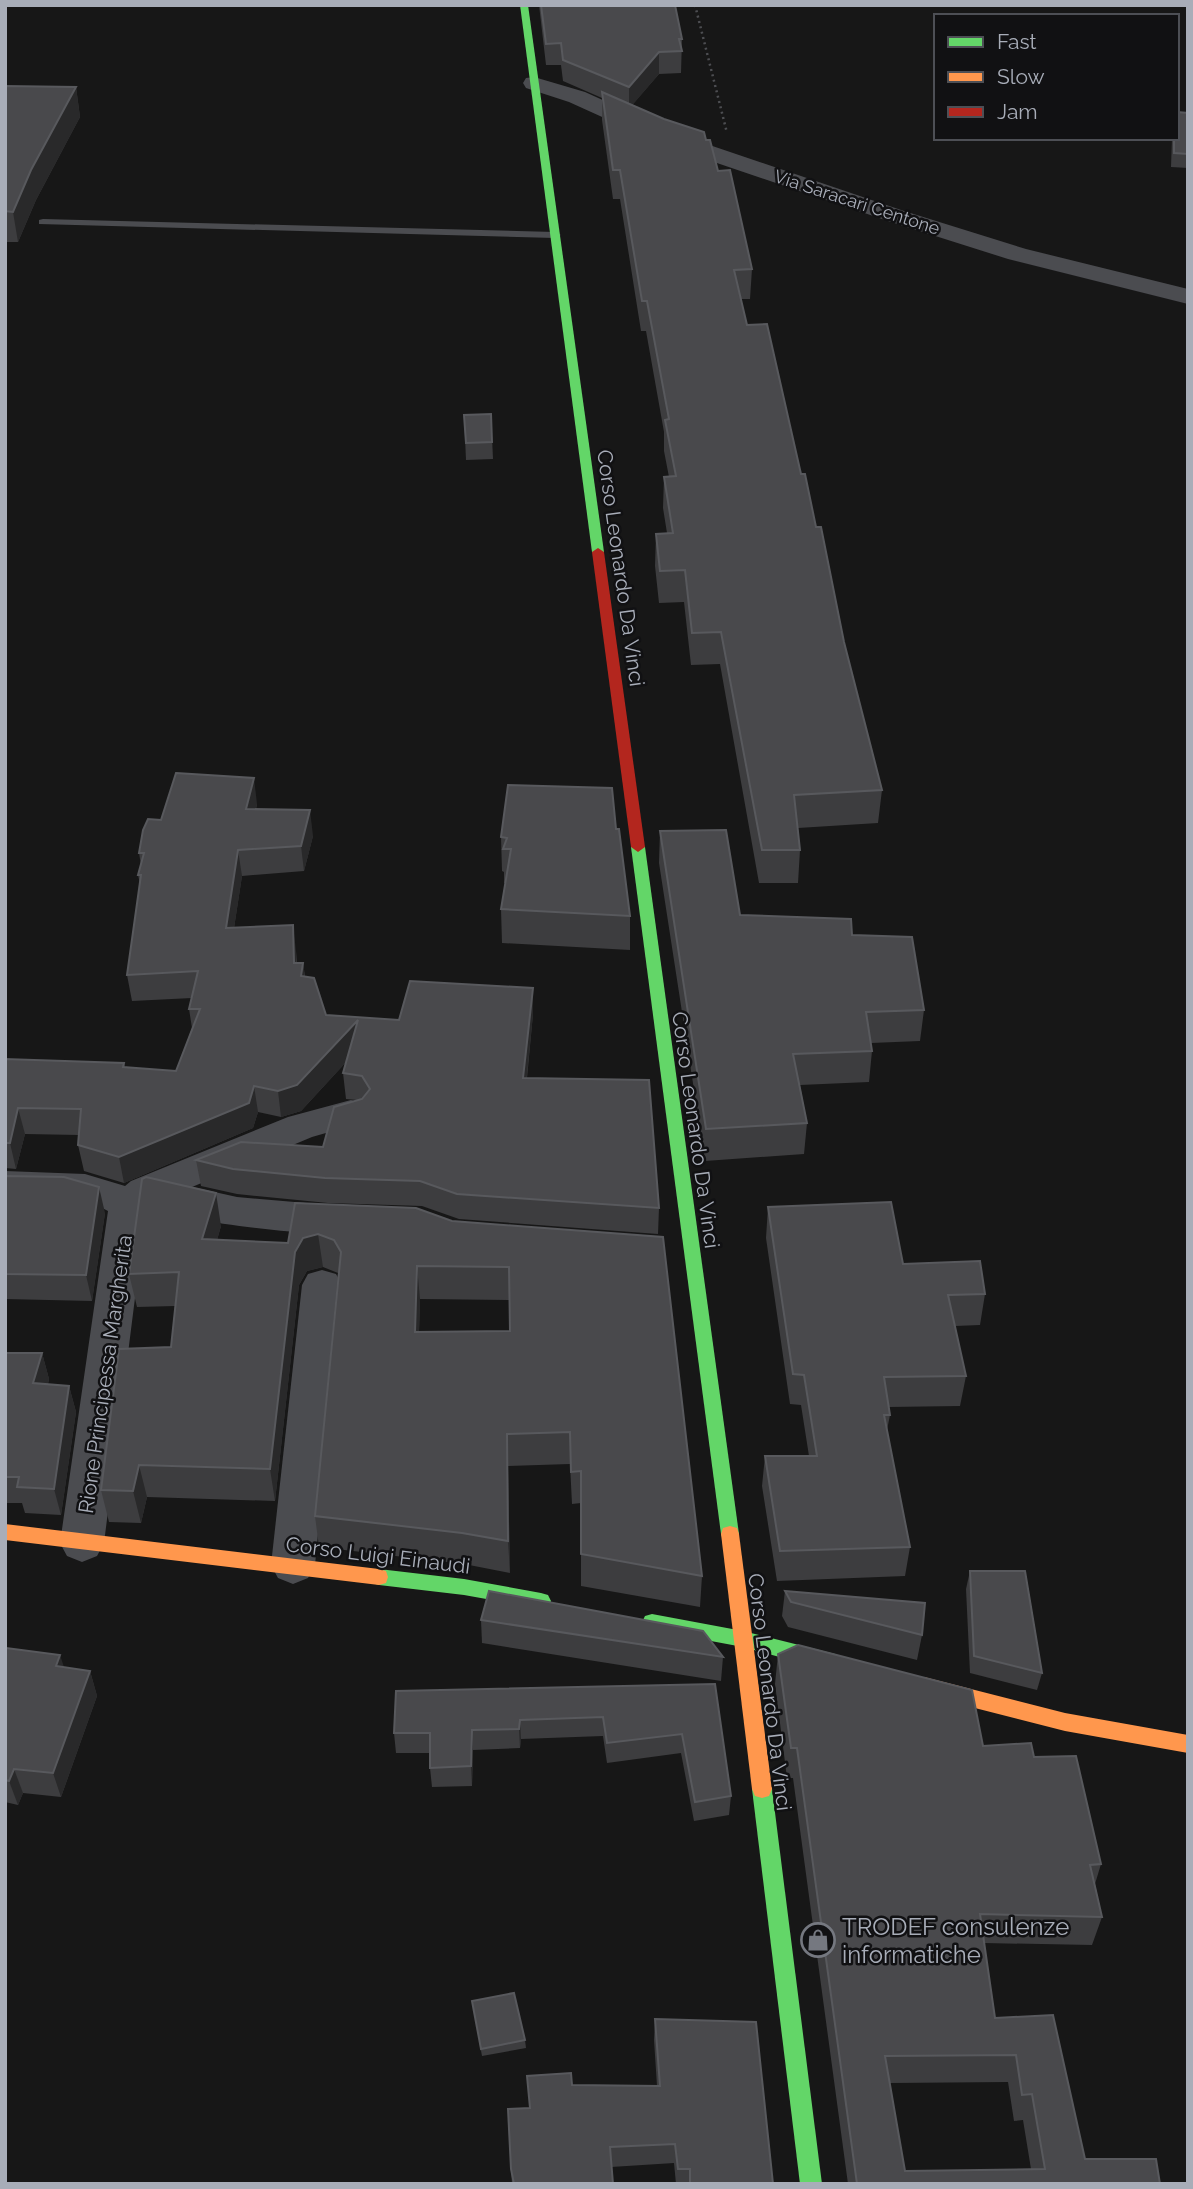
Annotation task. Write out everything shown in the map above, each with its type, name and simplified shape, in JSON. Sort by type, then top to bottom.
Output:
[{"type":"main road","name":"Corso Leonardo Da Vinci","points":[[524,5],[743,1639],[811,2184]]},
{"type":"main road","name":"Corso Luigi Einaudi","points":[[5,1532],[464,1587],[557,1604]]},
{"type":"main road","points":[[636,1619],[743,1639],[850,1667]]},
{"type":"main road","points":[[904,1681],[1065,1722],[1188,1744]]},
{"type":"street","name":"Via Saracari Centone","points":[[534,83],[577,97],[671,140],[1005,250],[1188,297]]},
{"type":"street","points":[[136,1198],[301,1127],[351,1113]]},
{"type":"street","name":"Rione Principessa Margherita","points":[[5,1185],[94,1188],[112,1194],[237,1212],[382,1223]]},
{"type":"street","name":"Rione Principessa Margherita","points":[[82,1543],[136,1198]]},
{"type":"street","points":[[652,1251],[692,1254]]},
{"type":"street","points":[[293,1565],[322,1285]]},
{"type":"lane","points":[[43,222],[555,235]]},
{"type":"path","points":[[695,5],[734,161]]},
{"type":"building","points":[[541,5],[675,5],[682,51],[659,52],[629,87],[563,60],[561,43],[546,44]]},
{"type":"building","points":[[5,86],[76,87],[31,170],[13,212],[5,211]]},
{"type":"building","points":[[602,92],[664,119],[704,132],[706,140],[710,140],[718,171],[730,170],[752,269],[734,270],[747,325],[767,324],[801,474],[805,474],[816,527],[821,527],[844,642],[882,790],[794,795],[800,850],[762,850],[721,632],[692,633],[685,570],[660,571],[656,534],[673,533],[664,477],[676,476],[665,420],[669,419],[647,301],[642,301],[620,170],[613,170]]},
{"type":"building","points":[[1179,112],[1188,113],[1188,154],[1174,153],[1174,140],[1179,140]]},
{"type":"building","points":[[491,414],[492,442],[466,443],[464,415]]},
{"type":"building","points":[[176,773],[254,778],[246,809],[310,810],[301,846],[238,850],[226,928],[293,925],[294,963],[303,963],[301,976],[314,978],[326,1015],[399,1020],[410,981],[533,988],[523,1078],[649,1080],[659,1208],[457,1194],[420,1181],[325,1178],[233,1169],[196,1160],[241,1142],[323,1147],[334,1107],[362,1099],[370,1089],[362,1076],[343,1073],[358,1020],[297,1085],[278,1091],[254,1086],[249,1103],[119,1157],[78,1145],[81,1109],[18,1108],[10,1143],[5,1143],[5,1059],[124,1063],[123,1067],[176,1071],[200,1009],[189,1009],[198,971],[127,975],[141,875],[138,875],[144,853],[139,853],[143,830],[148,819],[161,820]]},
{"type":"building","points":[[508,785],[612,788],[630,916],[501,909],[511,849],[503,849],[507,838],[501,837]]},
{"type":"building","points":[[726,830],[740,915],[851,919],[852,935],[912,937],[924,1010],[866,1012],[872,1051],[793,1054],[807,1123],[706,1129],[660,831]]},
{"type":"building","points":[[5,1176],[64,1177],[99,1187],[86,1275],[5,1274]]},
{"type":"building","points":[[146,1177],[216,1193],[202,1239],[288,1243],[295,1203],[416,1208],[452,1221],[663,1237],[702,1576],[581,1554],[581,1471],[571,1472],[570,1432],[507,1434],[508,1541],[315,1516],[341,1252],[334,1240],[318,1234],[303,1238],[295,1252],[270,1469],[139,1465],[133,1491],[101,1490],[119,1349],[171,1347],[179,1272],[129,1274],[142,1179]],"holes":[[[417,1266],[509,1267],[510,1331],[415,1332]]]},
{"type":"building","points":[[891,1202],[903,1264],[980,1261],[985,1294],[948,1295],[966,1376],[884,1377],[890,1415],[884,1415],[910,1547],[780,1551],[765,1456],[817,1456],[804,1375],[793,1374],[768,1207]]},
{"type":"building","points":[[5,1353],[42,1353],[33,1383],[69,1386],[54,1489],[17,1487],[19,1477],[5,1477]]},
{"type":"building","points":[[970,1571],[1025,1571],[1042,1673],[974,1656]]},
{"type":"building","points":[[489,1591],[703,1631],[723,1657],[481,1620]]},
{"type":"building","points":[[785,1591],[925,1603],[922,1635],[791,1602]]},
{"type":"building","points":[[798,1645],[972,1690],[983,1746],[1031,1743],[1034,1757],[1076,1756],[1101,1864],[1090,1865],[1102,1917],[980,1914],[995,2018],[1053,2015],[1085,2159],[1156,2159],[1160,2184],[857,2184],[797,1748],[791,1748],[778,1654]],"holes":[[[1016,2055],[1022,2095],[1032,2094],[1045,2169],[905,2171],[885,2056]]]},
{"type":"building","points":[[6,1648],[60,1655],[56,1666],[90,1671],[53,1773],[14,1769],[9,1781],[5,1780]]},
{"type":"building","points":[[715,1684],[731,1796],[695,1802],[682,1734],[607,1743],[603,1717],[520,1720],[519,1729],[472,1730],[471,1766],[430,1768],[430,1733],[394,1733],[396,1691]]},
{"type":"building","points":[[514,1993],[525,2040],[481,2049],[472,2001]]},
{"type":"building","points":[[655,2019],[756,2022],[773,2184],[690,2184],[690,2169],[678,2169],[675,2144],[610,2147],[613,2184],[514,2184],[508,2109],[530,2108],[527,2076],[571,2073],[572,2085],[660,2086]]},
{"type":"traffic: fast","points":[[524,5],[598,552]]},
{"type":"traffic: fast","points":[[638,847],[730,1534]]},
{"type":"traffic: fast","points":[[379,1577],[464,1587],[541,1601]]},
{"type":"traffic: fast","points":[[652,1622],[743,1639],[835,1663]]},
{"type":"traffic: fast","points":[[762,1789],[811,2184]]},
{"type":"traffic: slow","points":[[5,1532],[379,1577]]},
{"type":"traffic: slow","points":[[730,1534],[762,1789]]},
{"type":"traffic: slow","points":[[924,1686],[1065,1722],[1188,1744]]},
{"type":"traffic: jam","points":[[598,552],[638,847]]},
{"type":"place","name":"TRODEF consulenze informatiche","points":[[818,1940]]}]
